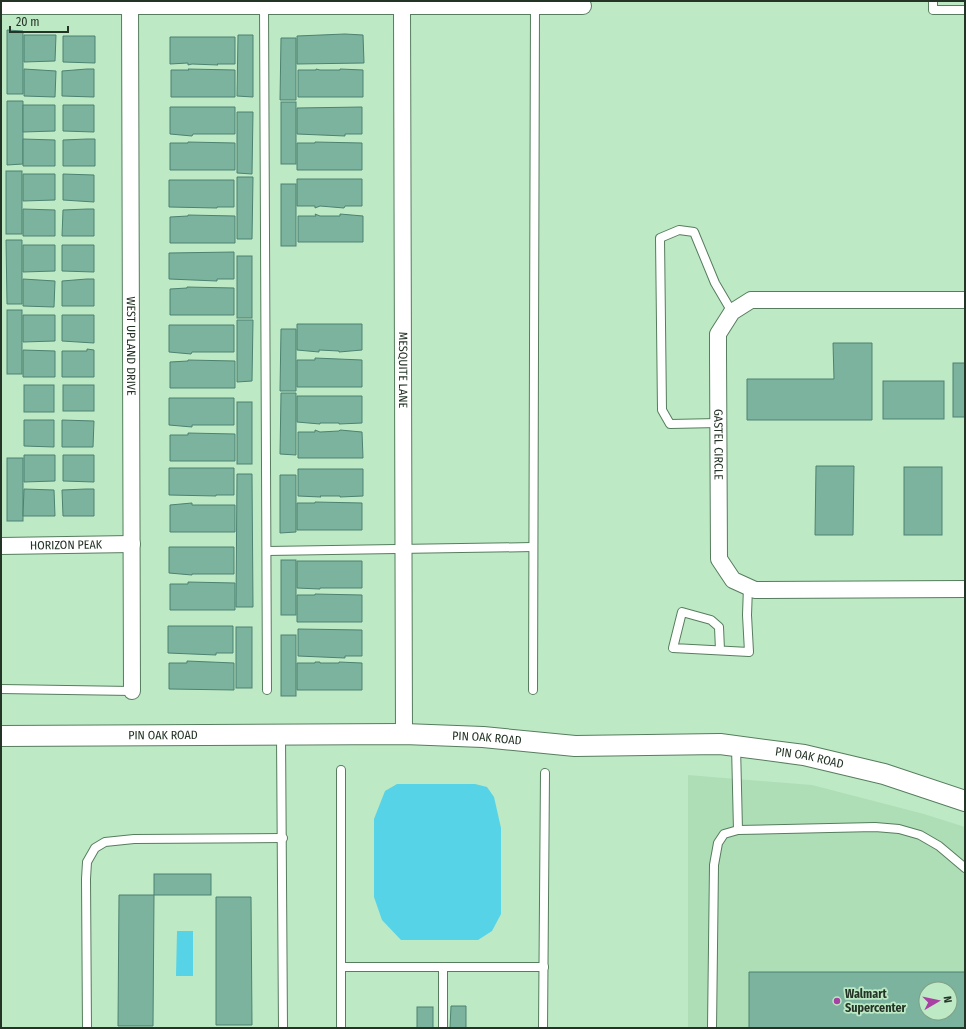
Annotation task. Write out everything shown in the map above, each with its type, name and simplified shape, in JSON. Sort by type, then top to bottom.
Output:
[{"type":"street","points":[[1,6],[130,4],[264,6],[535,6],[582,3]]},
{"type":"street","name":"WEST UPLAND DRIVE","points":[[130,4],[132,691]]},
{"type":"street","name":"MESQUITE LANE","points":[[402,6],[404,734]]},
{"type":"street","name":"GASTEL CIRCLE","points":[[965,300],[751,300],[732,312],[718,334],[719,559],[733,580],[755,590],[965,589]]},
{"type":"street","name":"HORIZON PEAK","points":[[1,546],[132,544]]},
{"type":"street","name":"PIN OAK ROAD","points":[[1,736],[404,734],[483,738],[575,746],[720,744],[804,755],[869,770],[965,801]]},
{"type":"lane","points":[[933,1],[933,10],[965,10]]},
{"type":"lane","points":[[264,6],[267,690]]},
{"type":"lane","points":[[533,690],[535,6]]},
{"type":"lane","points":[[718,423],[670,424],[662,410],[660,238],[679,230],[694,232],[715,283],[732,312]]},
{"type":"lane","points":[[267,551],[533,547]]},
{"type":"lane","points":[[720,650],[719,627],[711,620],[682,612],[673,648],[749,652],[747,615],[748,587]]},
{"type":"lane","points":[[1,689],[132,691]]},
{"type":"lane","points":[[281,735],[283,838],[283,1028]]},
{"type":"lane","points":[[736,746],[738,830]]},
{"type":"lane","points":[[341,770],[341,1028]]},
{"type":"lane","points":[[543,1028],[545,773]]},
{"type":"lane","points":[[712,1028],[714,865],[718,843],[724,834],[738,830],[900,829],[920,836],[939,846],[965,868]]},
{"type":"lane","points":[[87,1028],[86,879],[87,862],[95,848],[105,842],[134,838],[283,838]]},
{"type":"lane","points":[[341,967],[544,967]]},
{"type":"lane","points":[[443,967],[443,1028]]},
{"type":"shaded area","points":[[688,775],[812,785],[924,814],[965,827],[965,1028],[688,1028]]},
{"type":"water","points":[[397,784],[475,784],[487,787],[494,797],[501,828],[501,914],[492,931],[478,940],[401,940],[382,920],[374,897],[374,819],[385,791]]},
{"type":"water","points":[[177,931],[193,931],[193,976],[176,976]]},
{"type":"building","points":[[7,30],[23,31],[23,94],[7,94]]},
{"type":"building","points":[[345,34],[363,35],[364,63],[297,64],[297,36]]},
{"type":"building","points":[[24,35],[56,35],[55,61],[24,62]]},
{"type":"building","points":[[238,35],[253,35],[253,97],[237,96]]},
{"type":"building","points":[[63,36],[95,36],[95,63],[63,62]]},
{"type":"building","points":[[170,37],[235,37],[235,64],[170,64]]},
{"type":"building","points":[[281,38],[296,38],[296,100],[280,100]]},
{"type":"building","points":[[24,69],[56,71],[55,97],[24,96]]},
{"type":"building","points":[[94,69],[94,97],[62,96],[62,71]]},
{"type":"building","points":[[188,69],[235,70],[235,97],[171,97],[171,70],[189,70]]},
{"type":"building","points":[[298,70],[363,70],[363,97],[298,97]]},
{"type":"building","points":[[7,101],[23,101],[23,164],[7,165]]},
{"type":"building","points":[[281,102],[296,102],[296,164],[281,164]]},
{"type":"building","points":[[23,105],[55,105],[55,131],[23,132]]},
{"type":"building","points":[[63,105],[94,105],[94,132],[63,131]]},
{"type":"building","points":[[170,107],[235,107],[235,134],[193,134],[192,136],[170,134]]},
{"type":"building","points":[[362,107],[362,134],[345,134],[345,136],[297,134],[297,108]]},
{"type":"building","points":[[237,112],[253,112],[252,174],[237,173]]},
{"type":"building","points":[[23,139],[55,140],[55,166],[23,166]]},
{"type":"building","points":[[95,139],[95,166],[63,166],[63,140]]},
{"type":"building","points":[[170,143],[235,143],[235,170],[170,170]]},
{"type":"building","points":[[297,143],[362,143],[362,170],[297,170]]},
{"type":"building","points":[[6,171],[22,171],[22,234],[6,234]]},
{"type":"building","points":[[23,174],[55,174],[55,200],[23,201]]},
{"type":"building","points":[[63,174],[94,175],[94,202],[63,200]]},
{"type":"building","points":[[237,177],[253,177],[252,239],[237,239]]},
{"type":"building","points":[[297,179],[362,179],[362,206],[345,206],[344,208],[320,206],[315,208],[315,206],[297,206]]},
{"type":"building","points":[[169,180],[234,180],[234,207],[169,207]]},
{"type":"building","points":[[281,184],[296,184],[296,246],[281,246]]},
{"type":"building","points":[[23,209],[55,210],[55,236],[23,236]]},
{"type":"building","points":[[94,209],[94,236],[62,236],[63,210]]},
{"type":"building","points":[[315,214],[320,216],[340,216],[340,214],[363,216],[363,242],[298,242],[298,216],[316,216]]},
{"type":"building","points":[[188,215],[235,216],[235,243],[170,243],[170,217]]},
{"type":"building","points":[[6,240],[22,240],[22,304],[7,304]]},
{"type":"building","points":[[23,245],[55,245],[55,271],[23,272]]},
{"type":"building","points":[[62,245],[94,245],[94,272],[62,271]]},
{"type":"building","points":[[234,252],[234,279],[217,279],[217,281],[169,279],[169,253]]},
{"type":"building","points":[[237,256],[252,256],[252,318],[237,318]]},
{"type":"building","points":[[23,279],[55,281],[54,307],[23,306]]},
{"type":"building","points":[[94,279],[94,306],[62,306],[62,281]]},
{"type":"building","points":[[187,287],[234,288],[234,315],[170,315],[170,289]]},
{"type":"building","points":[[7,310],[22,310],[22,374],[7,374]]},
{"type":"building","points":[[23,315],[55,315],[55,341],[23,342]]},
{"type":"building","points":[[62,315],[94,315],[94,343],[62,341]]},
{"type":"building","points":[[237,320],[253,320],[252,381],[237,382]]},
{"type":"building","points":[[297,324],[362,324],[362,350],[339,352],[319,350],[319,352],[297,350]]},
{"type":"building","points":[[169,325],[234,325],[234,352],[192,352],[191,354],[169,352]]},
{"type":"building","points":[[281,329],[296,329],[296,391],[280,391]]},
{"type":"building","points":[[833,343],[872,343],[872,420],[747,420],[747,379],[834,379]]},
{"type":"building","points":[[87,349],[94,350],[94,377],[62,377],[62,351],[87,351]]},
{"type":"building","points":[[23,350],[55,351],[55,377],[23,377]]},
{"type":"building","points":[[315,358],[362,360],[362,387],[297,387],[297,360],[315,360]]},
{"type":"building","points":[[188,360],[235,361],[235,388],[170,388],[170,362]]},
{"type":"building","points":[[953,363],[965,363],[965,417],[953,417]]},
{"type":"building","points":[[883,381],[944,381],[944,419],[883,419]]},
{"type":"building","points":[[24,385],[54,385],[54,412],[24,412]]},
{"type":"building","points":[[63,385],[94,385],[94,411],[63,411]]},
{"type":"building","points":[[281,393],[296,393],[296,455],[280,454]]},
{"type":"building","points":[[297,396],[362,396],[362,423],[320,424],[297,422]]},
{"type":"building","points":[[169,398],[234,398],[234,425],[192,425],[192,427],[169,425]]},
{"type":"building","points":[[237,402],[252,402],[252,464],[237,464]]},
{"type":"building","points":[[24,420],[54,420],[54,447],[24,446]]},
{"type":"building","points":[[62,420],[94,421],[93,447],[62,447]]},
{"type":"building","points":[[315,430],[320,432],[340,430],[362,432],[363,458],[298,458],[298,432],[315,432]]},
{"type":"building","points":[[188,433],[235,434],[235,461],[170,461],[170,435],[188,435]]},
{"type":"building","points":[[24,455],[55,455],[55,481],[24,482]]},
{"type":"building","points":[[63,455],[94,455],[94,482],[63,481]]},
{"type":"building","points":[[7,458],[23,458],[23,521],[7,521]]},
{"type":"building","points":[[816,466],[854,466],[853,535],[815,535]]},
{"type":"building","points":[[904,467],[942,467],[942,535],[904,535]]},
{"type":"building","points":[[169,468],[234,468],[234,495],[169,495]]},
{"type":"building","points":[[298,469],[363,469],[363,496],[298,496]]},
{"type":"building","points":[[237,474],[252,474],[253,607],[236,607]]},
{"type":"building","points":[[280,475],[296,475],[296,532],[280,533]]},
{"type":"building","points":[[24,489],[54,490],[55,516],[23,516]]},
{"type":"building","points":[[94,489],[94,516],[63,516],[62,490]]},
{"type":"building","points":[[192,503],[192,505],[235,505],[235,532],[170,532],[170,505]]},
{"type":"building","points":[[297,503],[362,503],[362,530],[297,530]]},
{"type":"building","points":[[169,547],[234,547],[234,574],[192,575],[169,573]]},
{"type":"building","points":[[281,560],[296,560],[296,615],[281,615]]},
{"type":"building","points":[[297,561],[362,561],[362,588],[297,588]]},
{"type":"building","points":[[188,582],[235,583],[235,610],[170,610],[170,584],[188,584]]},
{"type":"building","points":[[297,595],[362,595],[362,622],[297,622]]},
{"type":"building","points":[[168,626],[233,626],[233,653],[216,653],[216,655],[168,653]]},
{"type":"building","points":[[236,627],[252,627],[252,688],[236,688]]},
{"type":"building","points":[[298,629],[362,630],[362,656],[345,656],[345,658],[298,656]]},
{"type":"building","points":[[281,635],[296,635],[296,696],[281,696]]},
{"type":"building","points":[[187,661],[234,663],[234,690],[169,689],[169,663],[187,663]]},
{"type":"building","points":[[297,663],[362,663],[362,690],[297,690]]},
{"type":"building","points":[[154,874],[211,874],[211,895],[154,895]]},
{"type":"building","points":[[119,895],[154,895],[153,1026],[118,1026]]},
{"type":"building","points":[[216,897],[251,897],[252,1025],[216,1025]]},
{"type":"building","name":"Walmart Supercenter","points":[[749,972],[965,972],[965,1028],[749,1028]]},
{"type":"building","points":[[451,1006],[466,1006],[466,1028],[450,1028]]},
{"type":"building","points":[[417,1007],[433,1007],[433,1028],[417,1028]]},
{"type":"place","name":"Walmart Supercenter","points":[[837,1001]]}]
